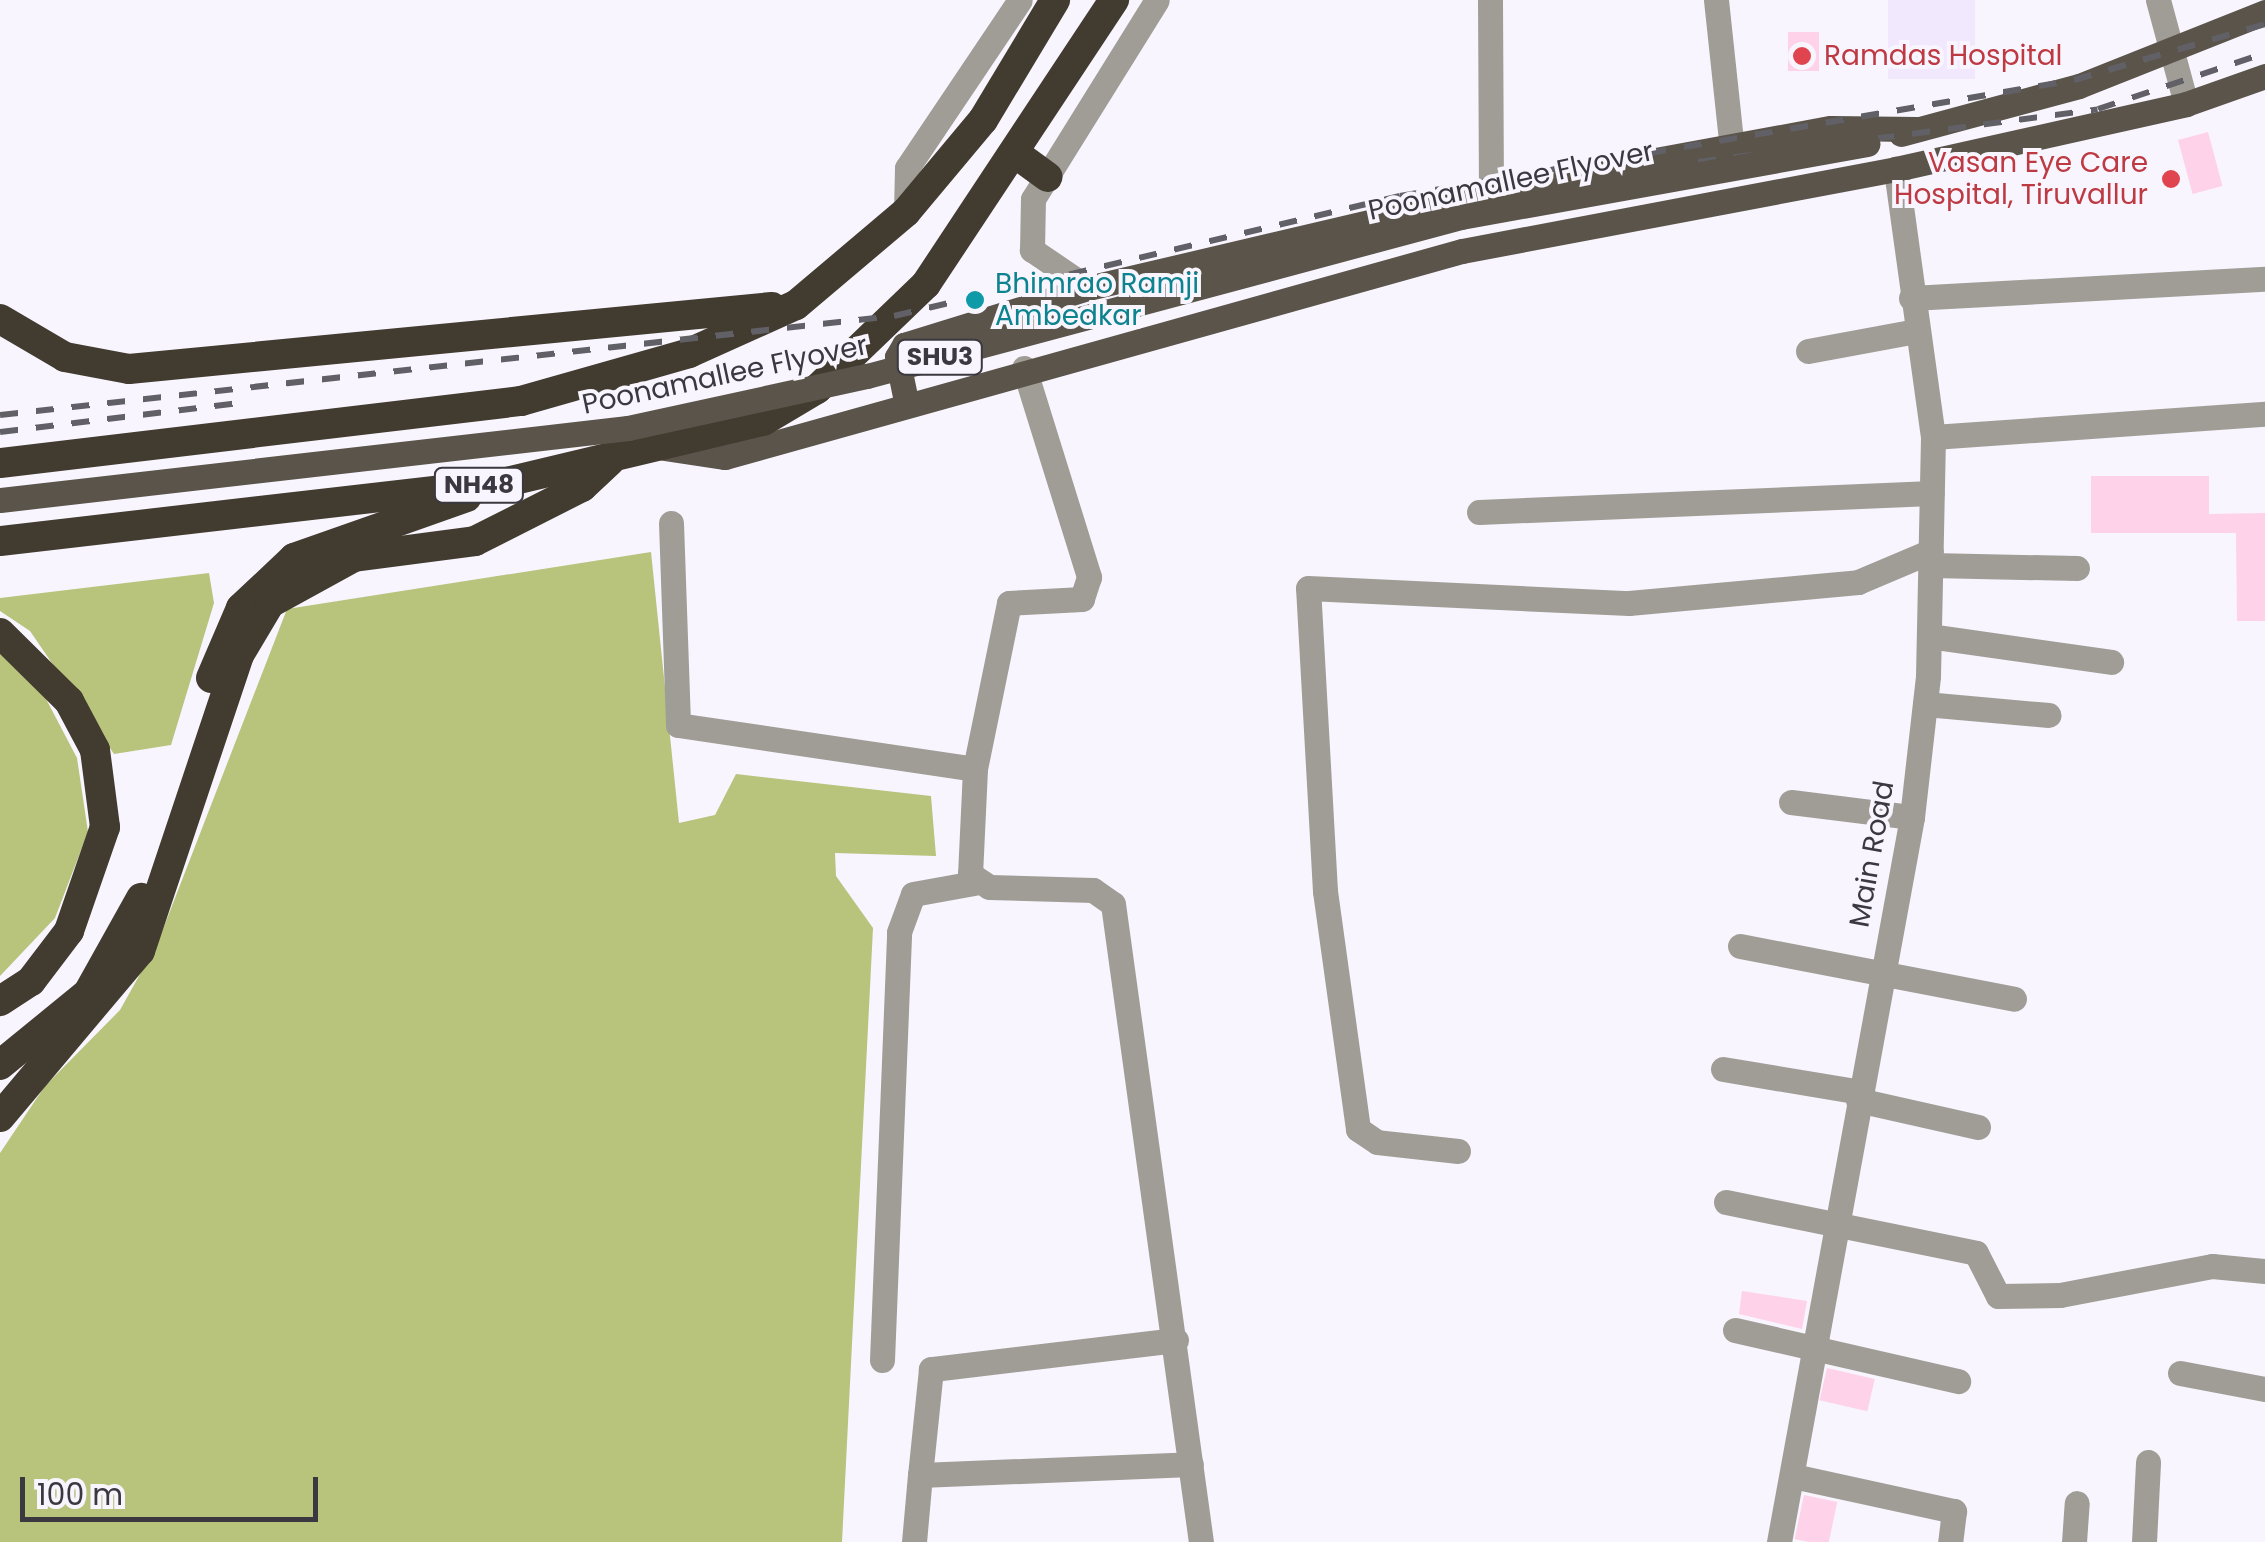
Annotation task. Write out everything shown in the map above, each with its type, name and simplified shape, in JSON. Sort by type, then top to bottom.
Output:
[{"type":"highway","points":[[0,463],[521,401],[689,354],[796,305],[906,212],[983,120],[1055,0]]},
{"type":"highway","name":"NH48","points":[[0,541],[502,483],[764,421],[817,390],[926,284],[1016,154],[1114,0]]},
{"type":"highway","points":[[1016,154],[1048,177]]},
{"type":"highway","points":[[0,297],[128,370]]},
{"type":"highway","points":[[0,319],[65,357],[128,370],[796,305]]},
{"type":"highway","points":[[0,1117],[140,951],[239,655],[270,602],[354,557],[475,541],[582,487],[612,459]]},
{"type":"highway","points":[[0,1065],[62,1020],[111,962],[155,860],[225,634],[267,577],[325,542],[502,483]]},
{"type":"highway","points":[[0,633],[50,674],[94,750],[105,827],[91,883],[32,980],[0,1001]]},
{"type":"main road","name":"SHU3","points":[[1917,129],[2078,86],[2265,12]]},
{"type":"main road","name":"SHU3","points":[[661,448],[726,458],[906,401],[1462,250],[1896,169],[2186,104],[2265,76]]},
{"type":"main road","points":[[906,401],[897,357],[914,338],[1088,288],[1491,192],[1732,150],[1831,128],[1917,129]]},
{"type":"main road","name":"Poonamallee Flyover","points":[[0,500],[628,428],[834,384],[1461,217],[1868,144],[1917,129]]},
{"type":"street","points":[[906,212],[907,168],[1020,0]]},
{"type":"street","points":[[1088,288],[1056,274],[1032,250],[1033,199],[1158,0]]},
{"type":"street","points":[[1490,0],[1491,192]]},
{"type":"street","points":[[1716,0],[1732,150]]},
{"type":"street","points":[[2158,0],[2167,48],[2186,104]]},
{"type":"street","name":"Main Road","points":[[1779,1542],[1912,817],[1925,704],[1933,438],[1896,169]]},
{"type":"street","points":[[1911,298],[2265,279]]},
{"type":"street","points":[[1808,351],[1916,331]]},
{"type":"street","points":[[974,883],[975,770],[1009,602],[1082,599],[1089,577],[1024,368]]},
{"type":"street","points":[[1933,438],[2265,414]]},
{"type":"street","points":[[1480,512],[1932,493]]},
{"type":"street","points":[[671,523],[678,725],[975,770]]},
{"type":"street","points":[[1458,1151],[1377,1142],[1358,1129],[1323,873],[1308,588],[1629,603],[1858,582],[1931,558],[2077,568]]},
{"type":"street","points":[[1929,636],[2111,662]]},
{"type":"street","points":[[1925,704],[2049,715]]},
{"type":"street","points":[[1791,802],[1912,817]]},
{"type":"street","points":[[882,1360],[899,932],[912,894],[974,883],[1093,890],[1114,904],[1176,1340],[1200,1542]]},
{"type":"street","points":[[1740,946],[2014,999]]},
{"type":"street","points":[[1724,1069],[1859,1096],[1978,1127]]},
{"type":"street","points":[[1726,1202],[1837,1220],[1976,1253],[1998,1296],[2060,1296],[2212,1266],[2265,1271]]},
{"type":"street","points":[[1735,1330],[1958,1382]]},
{"type":"street","points":[[914,1542],[932,1369],[1176,1340]]},
{"type":"street","points":[[2180,1372],[2265,1389]]},
{"type":"street","points":[[2144,1542],[2148,1462]]},
{"type":"street","points":[[920,1475],[1191,1464]]},
{"type":"street","points":[[1793,1476],[1954,1512],[1950,1542]]},
{"type":"street","points":[[2074,1542],[2076,1503]]},
{"type":"shaded area","points":[[1888,0],[1975,0],[1975,79],[1888,79]]},
{"type":"green space","points":[[651,552],[679,823],[715,815],[736,774],[931,796],[936,856],[835,853],[836,876],[873,928],[842,1542],[0,1542],[0,1153],[45,1086],[120,1010],[158,942],[287,609]]},
{"type":"green space","points":[[209,573],[214,603],[171,745],[114,754],[30,631],[0,611],[0,598]]},
{"type":"green space","points":[[0,648],[34,676],[77,758],[88,832],[55,918],[0,976]]},
{"type":"building","points":[[1788,32],[1819,32],[1819,71],[1788,71]]},
{"type":"building","points":[[2208,132],[2222,186],[2193,194],[2178,140]]},
{"type":"building","points":[[2091,476],[2209,476],[2209,514],[2265,513],[2265,621],[2237,621],[2236,533],[2091,533]]},
{"type":"building","points":[[1742,1291],[1807,1301],[1802,1329],[1739,1314]]},
{"type":"building","points":[[1827,1368],[1875,1379],[1867,1411],[1820,1400]]},
{"type":"building","points":[[1804,1495],[1837,1502],[1829,1542],[1795,1539]]},
{"type":"railway","points":[[0,415],[894,316],[1400,196],[2074,80],[2265,24]]},
{"type":"railway","points":[[1698,162],[2098,109],[2265,53]]},
{"type":"railway","points":[[0,432],[239,403]]},
{"type":"place","name":"Ramdas Hospital","points":[[1802,56]]},
{"type":"place","name":"Vasan Eye Care Hospital, Tiruvallur","points":[[2171,179]]},
{"type":"place","name":"Bhimrao Ramji Ambedkar","points":[[975,300]]}]
